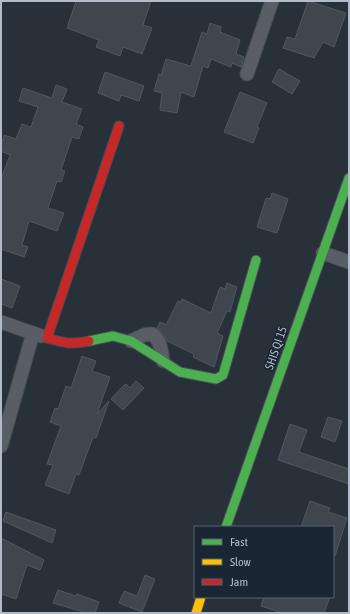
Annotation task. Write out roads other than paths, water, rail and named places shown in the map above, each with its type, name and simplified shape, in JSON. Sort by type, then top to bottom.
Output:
[{"type":"street","points":[[247,74],[272,1]]},
{"type":"street","points":[[47,338],[119,126]]},
{"type":"street","name":"SHIS QI 15","points":[[226,526],[349,178]]},
{"type":"street","points":[[323,253],[349,262]]},
{"type":"street","points":[[1,322],[47,338],[64,343],[75,344],[113,336],[131,341],[144,335],[152,334],[158,339],[163,361],[180,372],[216,379],[223,376],[256,260]]},
{"type":"street","points":[[1,446],[33,333]]},
{"type":"street","points":[[196,613],[201,598]]}]
